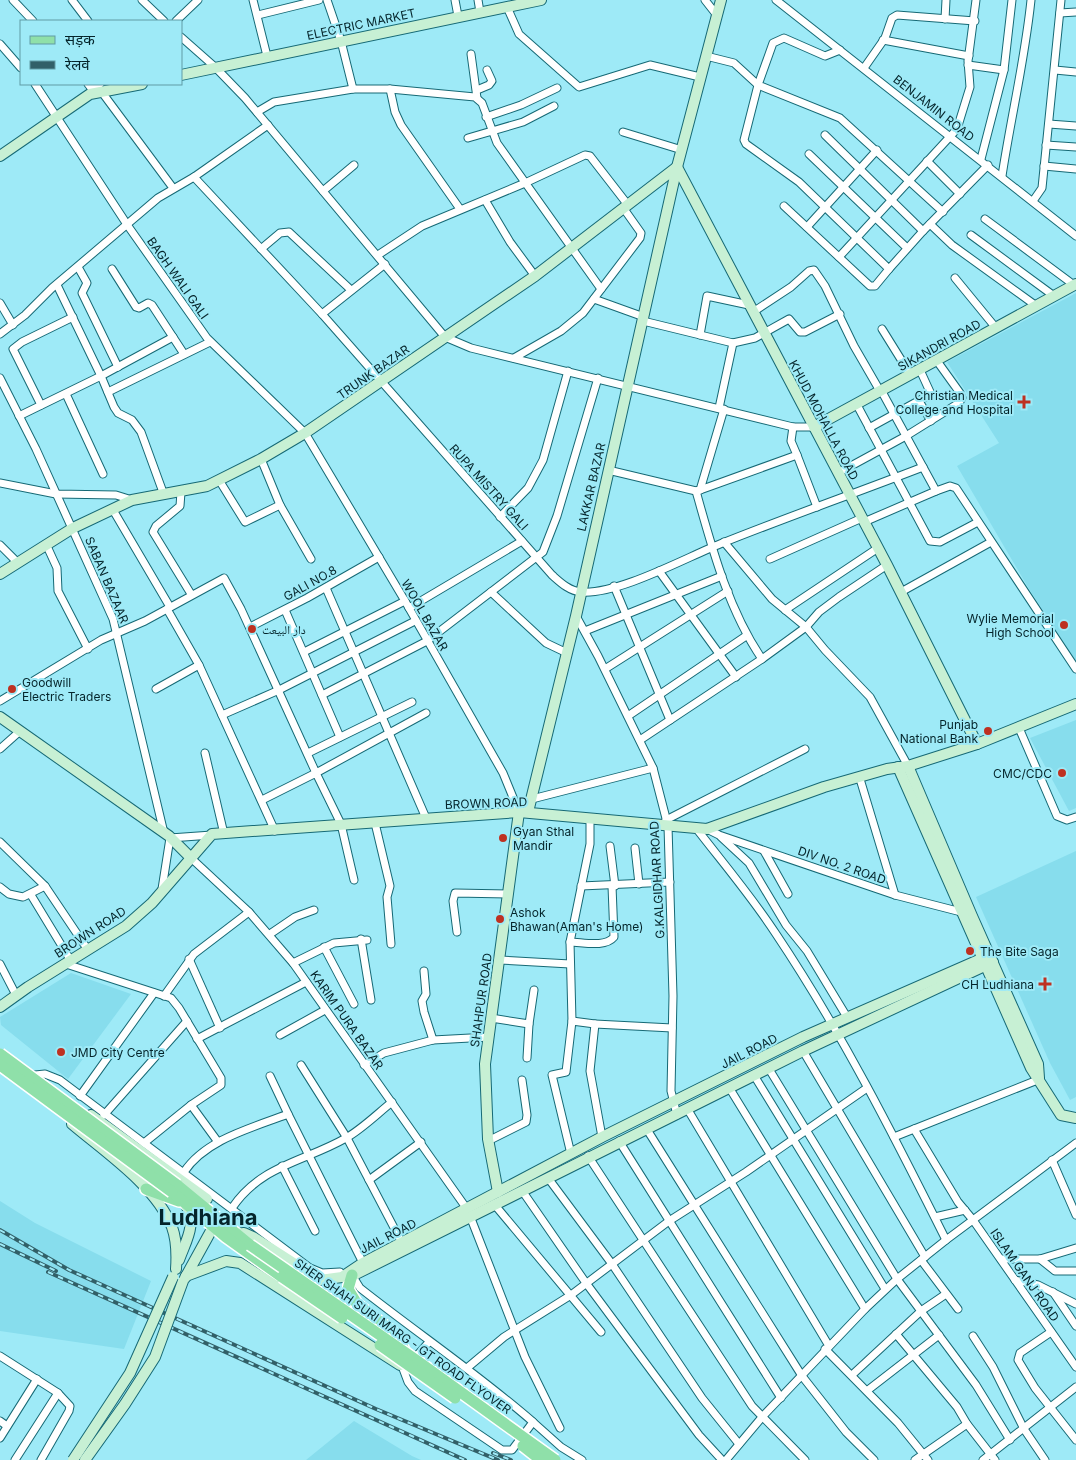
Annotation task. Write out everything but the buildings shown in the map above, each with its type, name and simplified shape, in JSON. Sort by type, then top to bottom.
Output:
[{"type":"main road","points":[[0,1054],[216,1222]]},
{"type":"main road","points":[[0,1064],[202,1217],[216,1222]]},
{"type":"main road","points":[[146,1189],[185,1203]]},
{"type":"main road","points":[[208,1199],[213,1203],[216,1222]]},
{"type":"main road","name":"SHER SHAH SURI MARG - GT ROAD FLYOVER","points":[[216,1222],[406,1352],[555,1460]]},
{"type":"main road","name":"SHER SHAH SURI MARG - GT ROAD FLYOVER","points":[[216,1222],[266,1272],[411,1366],[541,1460]]},
{"type":"main road","points":[[348,1279],[348,1289],[357,1304],[398,1336],[406,1352]]},
{"type":"street","points":[[13,0],[32,20]]},
{"type":"street","points":[[72,0],[87,20]]},
{"type":"street","points":[[142,0],[163,20]]},
{"type":"street","points":[[177,20],[198,0]]},
{"type":"street","points":[[254,0],[267,56]]},
{"type":"street","points":[[258,15],[319,0]]},
{"type":"street","points":[[327,0],[341,41],[353,89]]},
{"type":"street","points":[[456,0],[458,16]]},
{"type":"street","points":[[478,0],[480,12]]},
{"type":"street","name":"ELECTRIC MARKET","points":[[182,75],[542,0]]},
{"type":"street","points":[[705,0],[716,14]]},
{"type":"street","points":[[677,168],[721,0]]},
{"type":"street","name":"BENJAMIN ROAD","points":[[776,0],[787,4],[840,50],[1076,236]]},
{"type":"street","points":[[945,19],[946,0]]},
{"type":"street","points":[[839,256],[951,137],[960,121],[970,87],[968,65],[975,21],[976,0]]},
{"type":"street","points":[[980,159],[1004,70],[1012,0]]},
{"type":"street","points":[[1002,176],[1012,111],[1026,49],[1031,0]]},
{"type":"street","points":[[1033,201],[1042,188],[1061,0]]},
{"type":"street","points":[[507,7],[519,34],[579,87],[650,65],[700,77]]},
{"type":"street","points":[[1060,13],[1076,12]]},
{"type":"street","points":[[864,68],[884,40],[890,22],[897,15],[975,21]]},
{"type":"street","points":[[182,38],[215,67],[268,124],[444,337],[471,348],[722,408],[792,427],[814,427]]},
{"type":"street","points":[[840,50],[825,56],[784,38],[779,38],[773,42],[758,85],[744,136],[745,142],[791,176],[889,269]]},
{"type":"street","points":[[884,40],[969,56]]},
{"type":"street","points":[[0,44],[20,67]]},
{"type":"street","points":[[471,54],[477,98]]},
{"type":"street","points":[[706,56],[737,65],[758,85],[840,118],[943,212]]},
{"type":"street","points":[[968,65],[1004,70]]},
{"type":"street","points":[[477,90],[489,85],[492,81],[487,70]]},
{"type":"street","points":[[1054,70],[1076,72]]},
{"type":"street","name":"BAGH WALI GALI","points":[[36,85],[128,226],[210,342],[305,433]]},
{"type":"street","points":[[0,156],[56,118],[95,88],[130,85]]},
{"type":"street","points":[[95,88],[173,188]]},
{"type":"street","points":[[486,117],[521,105],[557,88]]},
{"type":"street","points":[[257,112],[274,102],[353,89],[390,89],[467,95],[477,98],[482,104],[491,131],[524,183],[601,289]]},
{"type":"street","points":[[390,89],[395,112],[401,125],[460,209]]},
{"type":"street","points":[[468,138],[523,122],[554,106]]},
{"type":"street","points":[[0,334],[13,325],[56,285],[173,188],[194,177],[268,124]]},
{"type":"street","points":[[1048,124],[1076,126]]},
{"type":"street","points":[[623,132],[682,150]]},
{"type":"street","points":[[825,134],[892,198],[923,231]]},
{"type":"street","points":[[1046,145],[1076,148]]},
{"type":"street","points":[[807,227],[877,150]]},
{"type":"street","points":[[808,154],[907,248]]},
{"type":"street","points":[[378,255],[422,226],[588,155],[626,207],[641,233],[640,238],[583,313],[566,327],[514,358]]},
{"type":"street","points":[[927,162],[960,194]]},
{"type":"street","points":[[323,191],[354,165]]},
{"type":"street","points":[[784,206],[870,286],[875,286],[907,248],[988,165]]},
{"type":"street","points":[[1044,166],[1076,169]]},
{"type":"street","name":"TRUNK BAZAR","points":[[0,574],[72,528],[132,500],[198,489],[261,459],[305,433],[535,276],[677,168]]},
{"type":"street","name":"KHUD MOHALLA ROAD","points":[[677,168],[887,565],[977,744]]},
{"type":"street","name":"LAKKAR BAZAR","points":[[524,812],[532,800],[576,616],[677,168]]},
{"type":"street","name":"RUPA MISTRY GALI","points":[[194,177],[322,314],[560,583],[580,592]]},
{"type":"street","points":[[484,200],[510,242],[535,276]]},
{"type":"street","points":[[985,219],[1075,284]]},
{"type":"street","points":[[930,224],[952,245],[1035,306]]},
{"type":"street","points":[[261,249],[280,233],[289,232],[352,290]]},
{"type":"street","points":[[971,235],[1054,296]]},
{"type":"street","points":[[322,314],[385,264]]},
{"type":"street","points":[[78,267],[88,283],[82,293],[118,367]]},
{"type":"street","points":[[112,269],[136,307],[150,303],[184,354]]},
{"type":"street","points":[[700,335],[707,296],[751,308],[787,290],[812,270],[825,286],[854,346],[895,414],[936,491]]},
{"type":"street","points":[[955,278],[996,328]]},
{"type":"street","name":"SIKANDRI ROAD","points":[[814,427],[1075,284]]},
{"type":"street","points":[[56,285],[101,376],[115,410],[132,420],[146,442],[164,495]]},
{"type":"street","points":[[594,299],[644,319],[733,343],[745,341],[789,319],[800,332],[805,332],[840,314]]},
{"type":"street","points":[[0,303],[13,325]]},
{"type":"street","points":[[41,405],[13,349],[22,342],[73,317]]},
{"type":"street","points":[[869,428],[919,401],[931,392],[882,329]]},
{"type":"street","points":[[19,416],[66,394],[173,337]]},
{"type":"street","points":[[108,392],[210,342]]},
{"type":"street","points":[[733,343],[722,408],[698,490],[712,547],[722,576],[746,636],[762,659]]},
{"type":"street","points":[[838,473],[931,421],[953,407],[962,398],[937,361]]},
{"type":"street","points":[[500,517],[528,488],[543,460],[568,371]]},
{"type":"street","name":"SABAN BAZAAR","points":[[0,378],[112,613],[167,835]]},
{"type":"street","points":[[322,695],[427,641],[537,558],[546,546],[557,516],[598,378]]},
{"type":"street","points":[[66,394],[103,474]]},
{"type":"street","points":[[919,401],[931,421]]},
{"type":"street","points":[[856,405],[908,502],[932,542],[946,539],[978,522]]},
{"type":"street","points":[[792,427],[791,441],[817,507]]},
{"type":"street","name":"WOOL BAZAR","points":[[305,433],[407,604],[524,812]]},
{"type":"street","points":[[608,470],[698,490],[797,455]]},
{"type":"street","points":[[261,459],[280,505],[311,559]]},
{"type":"street","points":[[580,592],[603,590],[659,571],[724,542],[923,467]]},
{"type":"street","points":[[219,480],[244,522],[280,505]]},
{"type":"street","points":[[0,483],[56,494],[116,495],[132,500]]},
{"type":"street","points":[[770,559],[936,491],[950,486],[955,487],[1076,669]]},
{"type":"street","points":[[180,492],[180,506],[156,526],[153,532],[191,594]]},
{"type":"street","points":[[113,510],[199,665],[275,831]]},
{"type":"street","points":[[304,652],[345,631],[407,604],[522,541]]},
{"type":"street","points":[[50,542],[57,568],[58,591],[88,648]]},
{"type":"street","points":[[724,542],[772,599],[806,627],[877,706],[960,912],[987,960]]},
{"type":"street","points":[[901,592],[991,542]]},
{"type":"street","points":[[0,545],[18,562]]},
{"type":"street","points":[[785,610],[878,548]]},
{"type":"street","name":"GALI NO.8","points":[[250,627],[326,588],[379,557]]},
{"type":"street","points":[[640,740],[762,659],[806,627],[819,612],[839,596],[887,565]]},
{"type":"street","points":[[659,571],[736,677]]},
{"type":"street","points":[[585,631],[722,576]]},
{"type":"street","points":[[0,701],[117,632],[140,624],[191,594],[222,578],[226,579],[341,824],[354,880]]},
{"type":"street","points":[[614,586],[670,720]]},
{"type":"street","points":[[326,588],[426,818]]},
{"type":"street","points":[[605,669],[728,591]]},
{"type":"street","points":[[491,592],[546,643],[567,653]]},
{"type":"street","points":[[285,610],[340,737]]},
{"type":"street","name":"G.KALGIDHAR ROAD","points":[[576,616],[605,669],[653,768],[667,823],[670,882],[671,1091],[676,1115]]},
{"type":"street","points":[[222,715],[279,690],[415,621]]},
{"type":"street","points":[[628,716],[746,636]]},
{"type":"street","points":[[156,689],[199,665]]},
{"type":"street","points":[[308,753],[412,702]]},
{"type":"street","name":"BROWN ROAD","points":[[0,1007],[126,926],[152,903],[162,889],[212,834],[524,812],[590,819],[667,823],[707,829],[824,787],[903,767],[977,744],[1076,704]]},
{"type":"street","points":[[262,800],[390,735],[426,713]]},
{"type":"street","points":[[0,717],[167,835],[192,858]]},
{"type":"street","points":[[1019,728],[1057,816],[1067,820],[1076,817]]},
{"type":"street","points":[[0,749],[19,732]]},
{"type":"street","points":[[667,823],[805,749]]},
{"type":"street","points":[[205,753],[224,834]]},
{"type":"street","points":[[903,767],[972,916],[987,960],[1031,1068],[1061,1115],[1076,1118]]},
{"type":"street","points":[[532,800],[653,768]]},
{"type":"street","points":[[860,779],[895,895]]},
{"type":"street","name":"SHAHPUR ROAD","points":[[498,1192],[488,1141],[485,1064],[508,894],[524,812]]},
{"type":"street","points":[[571,1154],[552,1076],[566,1072],[572,1021],[570,942],[590,844],[590,819]]},
{"type":"street","points":[[375,823],[390,886],[387,897],[391,944]]},
{"type":"street","points":[[696,828],[763,914],[832,1024],[894,1137],[946,1240]]},
{"type":"street","name":"DIV NO. 2 ROAD","points":[[707,829],[719,835],[895,895],[972,916]]},
{"type":"street","points":[[167,835],[212,834]]},
{"type":"street","points":[[162,889],[167,835]]},
{"type":"street","points":[[719,835],[748,863],[786,926],[807,951],[847,1016]]},
{"type":"street","points":[[0,842],[45,886],[88,950]]},
{"type":"street","points":[[570,942],[603,943],[614,937],[614,886],[610,846]]},
{"type":"street","points":[[635,848],[639,884]]},
{"type":"street","points":[[764,850],[788,894]]},
{"type":"street","name":"KARIM PURA BAZAR","points":[[192,858],[249,912],[270,934],[293,963],[469,1212],[516,1329],[525,1357],[560,1428]]},
{"type":"street","points":[[581,886],[670,882]]},
{"type":"street","points":[[1,890],[17,896],[31,895],[45,886]]},
{"type":"street","points":[[457,932],[453,900],[455,893],[508,894]]},
{"type":"street","points":[[31,895],[68,962],[164,996],[174,1002],[198,1039],[222,1083],[144,1143]]},
{"type":"street","points":[[270,934],[295,917],[314,910]]},
{"type":"street","points":[[164,996],[189,959],[249,912]]},
{"type":"street","points":[[293,963],[324,947],[342,941],[364,940],[370,1000]]},
{"type":"street","points":[[324,947],[354,1004]]},
{"type":"street","points":[[189,959],[220,1028]]},
{"type":"street","points":[[500,960],[570,964]]},
{"type":"street","name":"JAIL ROAD","points":[[348,1279],[469,1212],[498,1192],[602,1137],[673,1104],[847,1016],[987,960]]},
{"type":"street","name":"JAIL ROAD","points":[[348,1279],[363,1262],[469,1212],[523,1192],[588,1156],[688,1110],[987,960]]},
{"type":"street","points":[[0,964],[16,995]]},
{"type":"street","points":[[424,971],[426,994],[422,1000],[433,1040]]},
{"type":"street","points":[[198,1039],[306,982]]},
{"type":"street","points":[[527,1058],[534,990]]},
{"type":"street","points":[[80,1096],[154,993]]},
{"type":"street","points":[[883,1000],[888,1011]]},
{"type":"street","points":[[280,1035],[325,1010]]},
{"type":"street","points":[[491,1018],[529,1024]]},
{"type":"street","points":[[104,1114],[187,1021]]},
{"type":"street","points":[[572,1021],[672,1028]]},
{"type":"street","points":[[595,1024],[590,1071],[602,1137]]},
{"type":"street","points":[[364,1065],[384,1052],[433,1040],[489,1036]]},
{"type":"street","points":[[0,1047],[35,1075],[208,1199]]},
{"type":"street","points":[[803,1051],[923,1258],[958,1309]]},
{"type":"street","points":[[301,1065],[346,1138],[402,1243]]},
{"type":"street","points":[[0,1069],[84,1135],[146,1189],[165,1213],[171,1225],[175,1240],[176,1268]]},
{"type":"street","points":[[770,1069],[897,1279],[976,1385],[1010,1440]]},
{"type":"street","points":[[35,1075],[53,1076],[310,1268],[322,1273],[340,1272],[429,1342],[492,1385],[562,1447],[582,1460]]},
{"type":"street","points":[[30,1092],[30,1082],[35,1075]]},
{"type":"street","points":[[270,1076],[307,1155],[363,1262]]},
{"type":"street","points":[[755,1076],[885,1289]]},
{"type":"street","points":[[894,1137],[1039,1078]]},
{"type":"street","points":[[488,1141],[526,1122],[527,1115],[522,1080]]},
{"type":"street","points":[[730,1088],[865,1309]]},
{"type":"street","points":[[467,1368],[516,1329],[571,1295],[670,1221],[867,1088]]},
{"type":"street","points":[[232,1208],[251,1185],[282,1166],[346,1138],[392,1102]]},
{"type":"street","points":[[192,1105],[218,1142]]},
{"type":"street","points":[[688,1110],[827,1348],[868,1390],[926,1458]]},
{"type":"street","points":[[184,1172],[197,1155],[218,1142],[288,1114]]},
{"type":"street","points":[[646,1128],[802,1376],[846,1432],[874,1460]]},
{"type":"street","name":"ISLAM GANJ ROAD","points":[[914,1129],[964,1210],[1001,1259],[1076,1367]]},
{"type":"street","points":[[619,1141],[781,1398]]},
{"type":"street","points":[[369,1180],[421,1142]]},
{"type":"street","points":[[523,1192],[586,1283],[699,1435],[724,1460],[827,1348],[885,1289],[946,1240],[1076,1143]]},
{"type":"street","points":[[588,1156],[741,1389],[763,1416],[805,1460]]},
{"type":"street","points":[[1052,1160],[1075,1212]]},
{"type":"street","points":[[282,1166],[316,1231]]},
{"type":"street","points":[[548,1178],[612,1264],[702,1398],[739,1444]]},
{"type":"street","points":[[73,1460],[130,1373],[176,1268],[192,1225],[192,1218],[185,1203]]},
{"type":"street","points":[[494,1204],[601,1332]]},
{"type":"street","points":[[935,1217],[964,1210]]},
{"type":"street","points":[[176,1268],[202,1217]]},
{"type":"street","points":[[85,1460],[125,1404],[155,1357],[172,1306],[186,1276],[216,1222]]},
{"type":"street","points":[[236,1234],[244,1233],[320,1280],[348,1279]]},
{"type":"street","points":[[1001,1259],[1040,1259],[1076,1248]]},
{"type":"street","points":[[1040,1259],[1056,1271],[1076,1272]]},
{"type":"street","points":[[186,1276],[226,1261],[240,1263],[266,1272],[405,1366],[408,1382],[415,1391],[502,1450],[512,1450],[534,1422]]},
{"type":"street","points":[[1015,1280],[1051,1290],[1076,1304]]},
{"type":"street","points":[[1051,1290],[1076,1326]]},
{"type":"street","points":[[852,1375],[921,1311],[946,1294]]},
{"type":"street","points":[[1051,1332],[1026,1348],[1018,1357],[1035,1388],[1053,1407],[1076,1440]]},
{"type":"street","points":[[896,1334],[957,1408],[966,1424],[992,1457]]},
{"type":"street","points":[[868,1390],[912,1354],[939,1335]]},
{"type":"street","points":[[973,1336],[994,1367],[1024,1429],[1045,1460]]},
{"type":"street","points":[[405,1366],[429,1342]]},
{"type":"street","points":[[0,1356],[58,1392],[67,1401],[69,1411],[41,1460]]},
{"type":"street","points":[[0,1438],[37,1379]]},
{"type":"street","points":[[982,1460],[992,1457],[1010,1440],[1076,1387]]},
{"type":"street","points":[[15,1460],[58,1392]]},
{"type":"street","points":[[0,1421],[7,1426]]},
{"type":"street","points":[[915,1460],[926,1458],[966,1424]]},
{"type":"shaded area","name":"Christian Medical College and Hospital","points":[[1076,293],[1076,661],[1029,589],[957,466],[999,443],[947,362]]},
{"type":"shaded area","name":"CMC/CDC","points":[[1076,720],[1076,808],[1069,811],[1030,738]]},
{"type":"shaded area","name":"CH Ludhiana","points":[[1076,851],[1076,1097],[1070,1100],[1050,1063],[976,897]]},
{"type":"shaded area","name":"JMD City Centre","points":[[71,973],[131,994],[68,1079],[1,1025],[0,1017]]},
{"type":"shaded area","points":[[0,1201],[35,1223],[151,1281],[124,1349],[0,1331]]},
{"type":"shaded area","points":[[354,1421],[412,1456],[421,1460],[306,1460]]},
{"type":"railway","points":[[0,1230],[69,1270],[376,1409],[498,1460]]},
{"type":"railway","points":[[0,1244],[56,1271]]},
{"type":"railway","points":[[48,1272],[465,1460]]},
{"type":"railway","points":[[493,1453],[511,1460]]},
{"type":"place","name":"Christian Medical College and Hospital","points":[[1024,402]]},
{"type":"place","name":"Wylie Memorial High School","points":[[1064,625]]},
{"type":"place","name":"دار البیعت","points":[[252,629]]},
{"type":"place","name":"Goodwill Electric Traders","points":[[12,689]]},
{"type":"place","name":"Punjab National Bank","points":[[988,731]]},
{"type":"place","name":"CMC/CDC","points":[[1062,773]]},
{"type":"place","name":"Gyan Sthal Mandir","points":[[503,838]]},
{"type":"place","name":"Ashok Bhawan(Aman's Home)","points":[[500,919]]},
{"type":"place","name":"The Bite Saga","points":[[970,951]]},
{"type":"place","name":"CH Ludhiana","points":[[1045,984]]},
{"type":"place","name":"JMD City Centre","points":[[61,1052]]},
{"type":"district","name":"Ludhiana","points":[[208,1217]]}]
